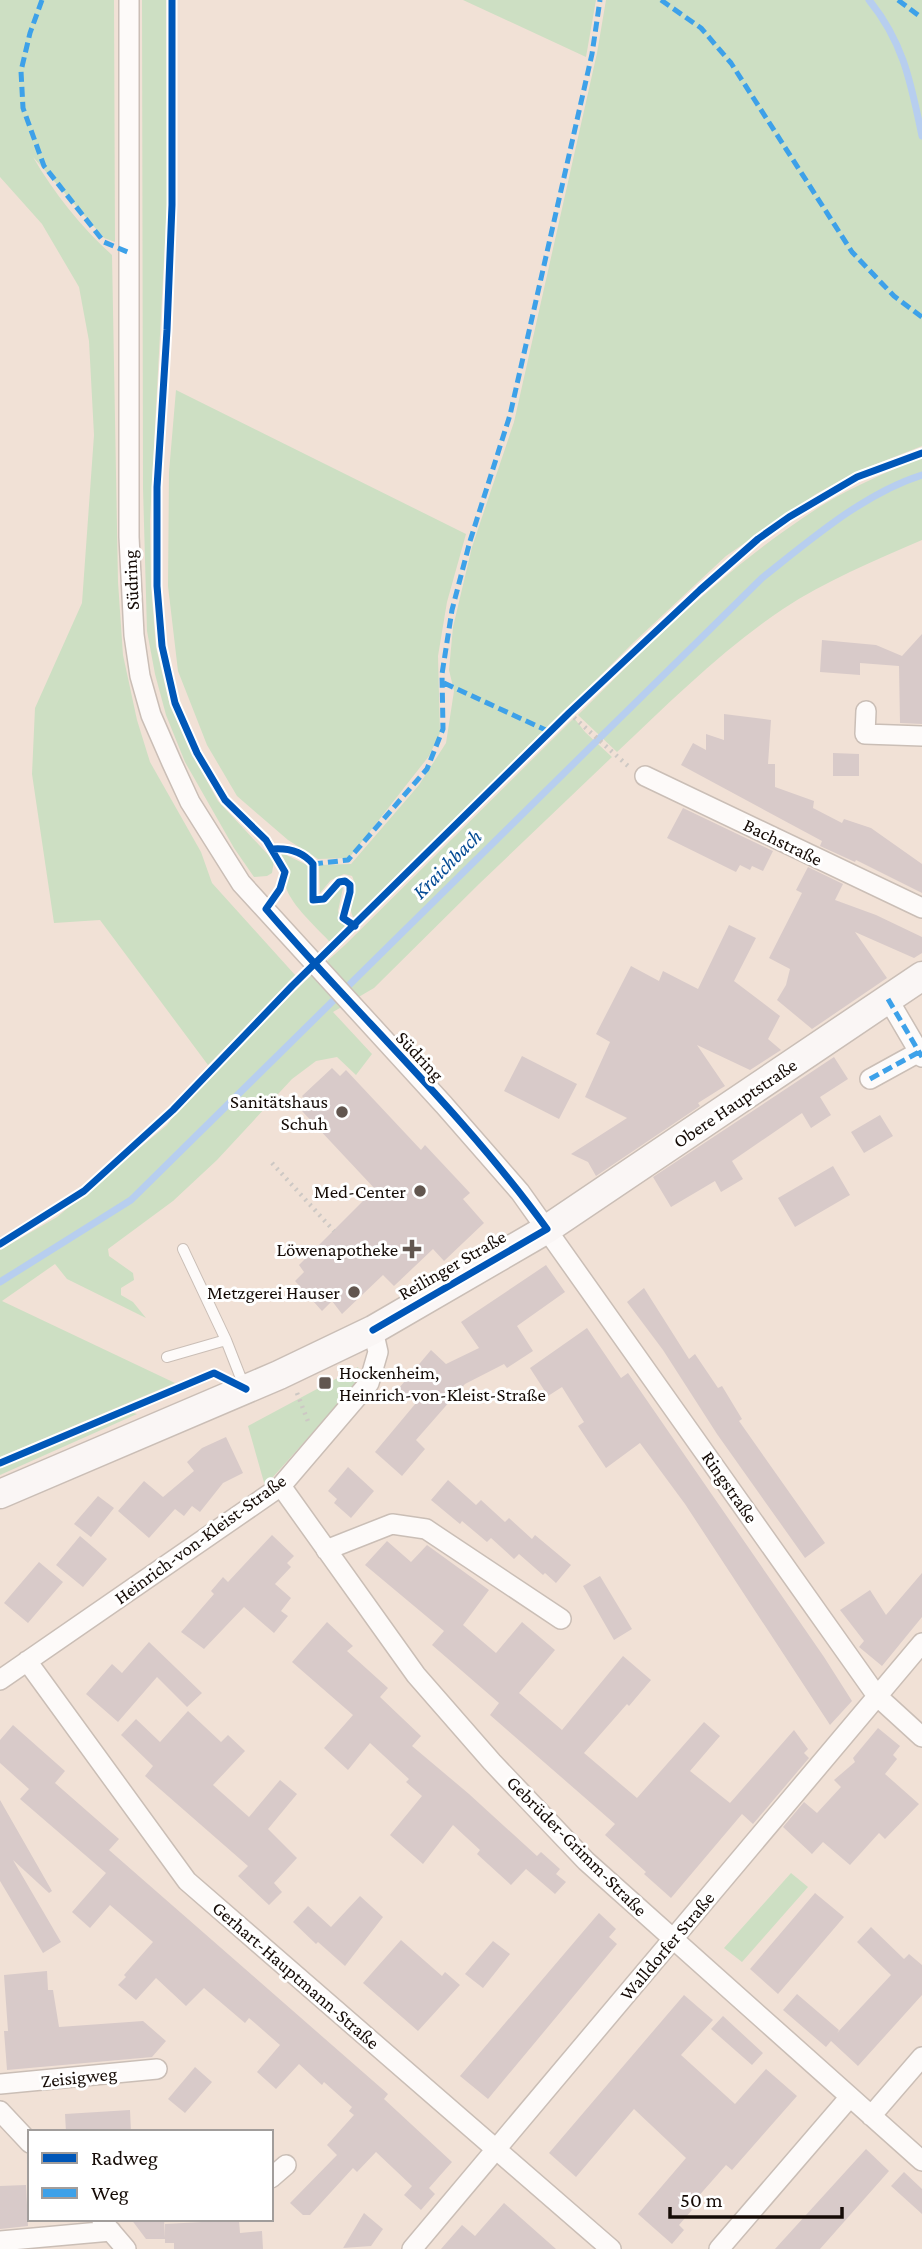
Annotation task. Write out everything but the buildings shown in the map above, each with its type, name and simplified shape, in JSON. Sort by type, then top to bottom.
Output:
[{"type":"main road","name":"Obere Hauptstraße","points":[[547,1229],[922,976]]},
{"type":"main road","name":"Reilinger Straße","points":[[0,1494],[289,1371],[373,1330],[547,1229]]},
{"type":"street","name":"Südring","points":[[129,0],[129,537],[134,635],[140,676],[151,715],[190,802],[241,883],[512,1182],[547,1229]]},
{"type":"street","points":[[866,711],[865,734],[922,736]]},
{"type":"street","name":"Bachstraße","points":[[645,776],[922,908]]},
{"type":"street","points":[[870,1079],[921,1054],[888,999]]},
{"type":"street","name":"Ringstraße","points":[[547,1229],[877,1696],[922,1737]]},
{"type":"street","name":"Heinrich-von-Kleist-Straße","points":[[0,1680],[281,1486],[369,1383],[378,1352],[373,1330]]},
{"type":"street","name":"Gebrüder-Grimm-Straße","points":[[281,1486],[416,1675],[492,1762],[586,1861],[922,2161]]},
{"type":"street","points":[[326,1550],[392,1524],[426,1529],[561,1619]]},
{"type":"street","name":"Walldorfer Straße","points":[[412,2249],[922,1643]]},
{"type":"street","name":"Gerhart-Hauptmann-Straße","points":[[27,1661],[187,1881],[611,2249]]},
{"type":"street","points":[[871,2116],[922,2057]]},
{"type":"street","name":"Zeisigweg","points":[[0,2084],[157,2069]]},
{"type":"street","points":[[719,2249],[849,2098]]},
{"type":"street","points":[[0,2110],[16,2134]]},
{"type":"street","points":[[0,2241],[106,2225],[126,2249]]},
{"type":"lane","points":[[183,1249],[226,1340],[246,1390]]},
{"type":"lane","points":[[167,1357],[226,1340]]},
{"type":"path","points":[[560,722],[572,715],[579,703]]},
{"type":"path","points":[[572,715],[623,762]]},
{"type":"path","points":[[272,1163],[334,1231]]},
{"type":"path","points":[[289,1371],[317,1445]]},
{"type":"green space","points":[[0,0],[114,0],[115,242],[104,238],[33,157],[69,209],[112,255],[118,582],[123,655],[137,720],[150,762],[201,852],[212,883],[296,976],[208,1065],[100,920],[54,923],[32,774],[35,708],[82,603],[94,435],[89,341],[79,287],[42,224],[0,177]]},
{"type":"green space","points":[[142,0],[166,0],[167,204],[150,520],[151,586],[156,647],[170,706],[191,752],[218,801],[274,861],[272,873],[267,876],[254,877],[234,848],[185,762],[166,715],[147,631],[143,488]]},
{"type":"green space","points":[[463,0],[596,0],[586,57]]},
{"type":"green space","points":[[606,0],[922,0],[922,446],[856,472],[816,494],[726,556],[634,642],[356,918],[351,912],[354,886],[352,876],[344,874],[331,880],[320,893],[319,865],[351,864],[419,785],[446,743],[454,691],[449,670],[453,627],[472,547],[514,422],[597,53]]},
{"type":"green space","points":[[176,390],[466,534],[447,602],[438,656],[440,733],[429,756],[349,858],[318,859],[288,840],[237,796],[207,745],[178,671],[168,586],[169,472]]},
{"type":"green space","points":[[922,457],[922,540],[833,580],[783,609],[718,659],[617,752],[578,715],[664,631],[755,552],[833,499]]},
{"type":"green space","points":[[574,718],[612,757],[374,988],[333,1012],[372,1054],[356,1075],[337,1057],[316,1061],[292,1079],[217,1160],[173,1201],[108,1249],[109,1256],[133,1273],[134,1280],[121,1288],[121,1295],[133,1302],[146,1318],[67,1279],[55,1264],[2,1301],[175,1383],[0,1457],[0,1250],[57,1217],[167,1125],[178,1110],[305,981],[345,945]]},
{"type":"green space","points":[[278,851],[309,866],[308,896],[311,903],[322,904],[343,888],[338,911],[345,926],[331,943],[299,909],[289,894],[285,882],[285,861]]},
{"type":"green space","points":[[358,1367],[361,1375],[355,1388],[265,1486],[248,1426]]},
{"type":"green space","points":[[130,1412],[137,1414],[0,1475],[0,1467]]},
{"type":"green space","points":[[791,1873],[808,1887],[742,1962],[724,1948]]},
{"type":"waterway","points":[[869,0],[898,48],[910,81],[922,136]]},
{"type":"waterway","name":"Kraichbach","points":[[0,1282],[131,1200],[762,578],[858,506],[879,493],[922,475]]},
{"type":"marked path","points":[[42,0],[30,33],[21,71],[23,108],[44,166],[104,242],[130,253]]},
{"type":"marked path","points":[[313,864],[348,860],[427,769],[443,729],[442,674],[452,610],[470,541],[510,415],[592,54],[600,0]]},
{"type":"marked path","points":[[661,0],[701,28],[731,63],[852,252],[894,296],[922,317]]},
{"type":"marked path","points":[[898,0],[922,18]]},
{"type":"marked path","points":[[444,683],[550,732]]},
{"type":"marked path","points":[[888,999],[922,1057]]},
{"type":"marked path","points":[[870,1079],[919,1052]]},
{"type":"cycle path","points":[[172,0],[172,205],[157,487],[157,586],[162,646],[175,703],[197,753],[225,800],[266,840],[285,872],[280,889],[266,909],[446,1105],[547,1229],[373,1330]]},
{"type":"cycle path","points":[[0,1244],[84,1191],[173,1110],[292,986],[569,713],[758,539],[789,517],[857,477],[922,453]]},
{"type":"cycle path","points":[[273,849],[295,851],[313,864],[313,900],[324,899],[339,882],[345,881],[350,885],[343,918],[355,926]]},
{"type":"cycle path","points":[[0,1463],[214,1373],[246,1389]]},
{"type":"place","name":"Sanitätshaus Schuh","points":[[342,1112]]},
{"type":"place","name":"Med-Center","points":[[420,1191]]},
{"type":"place","name":"Löwenapotheke","points":[[412,1249]]},
{"type":"place","name":"Metzgerei Hauser","points":[[354,1292]]},
{"type":"place","name":"Hockenheim, Heinrich-von-Kleist-Straße","points":[[325,1383]]}]
